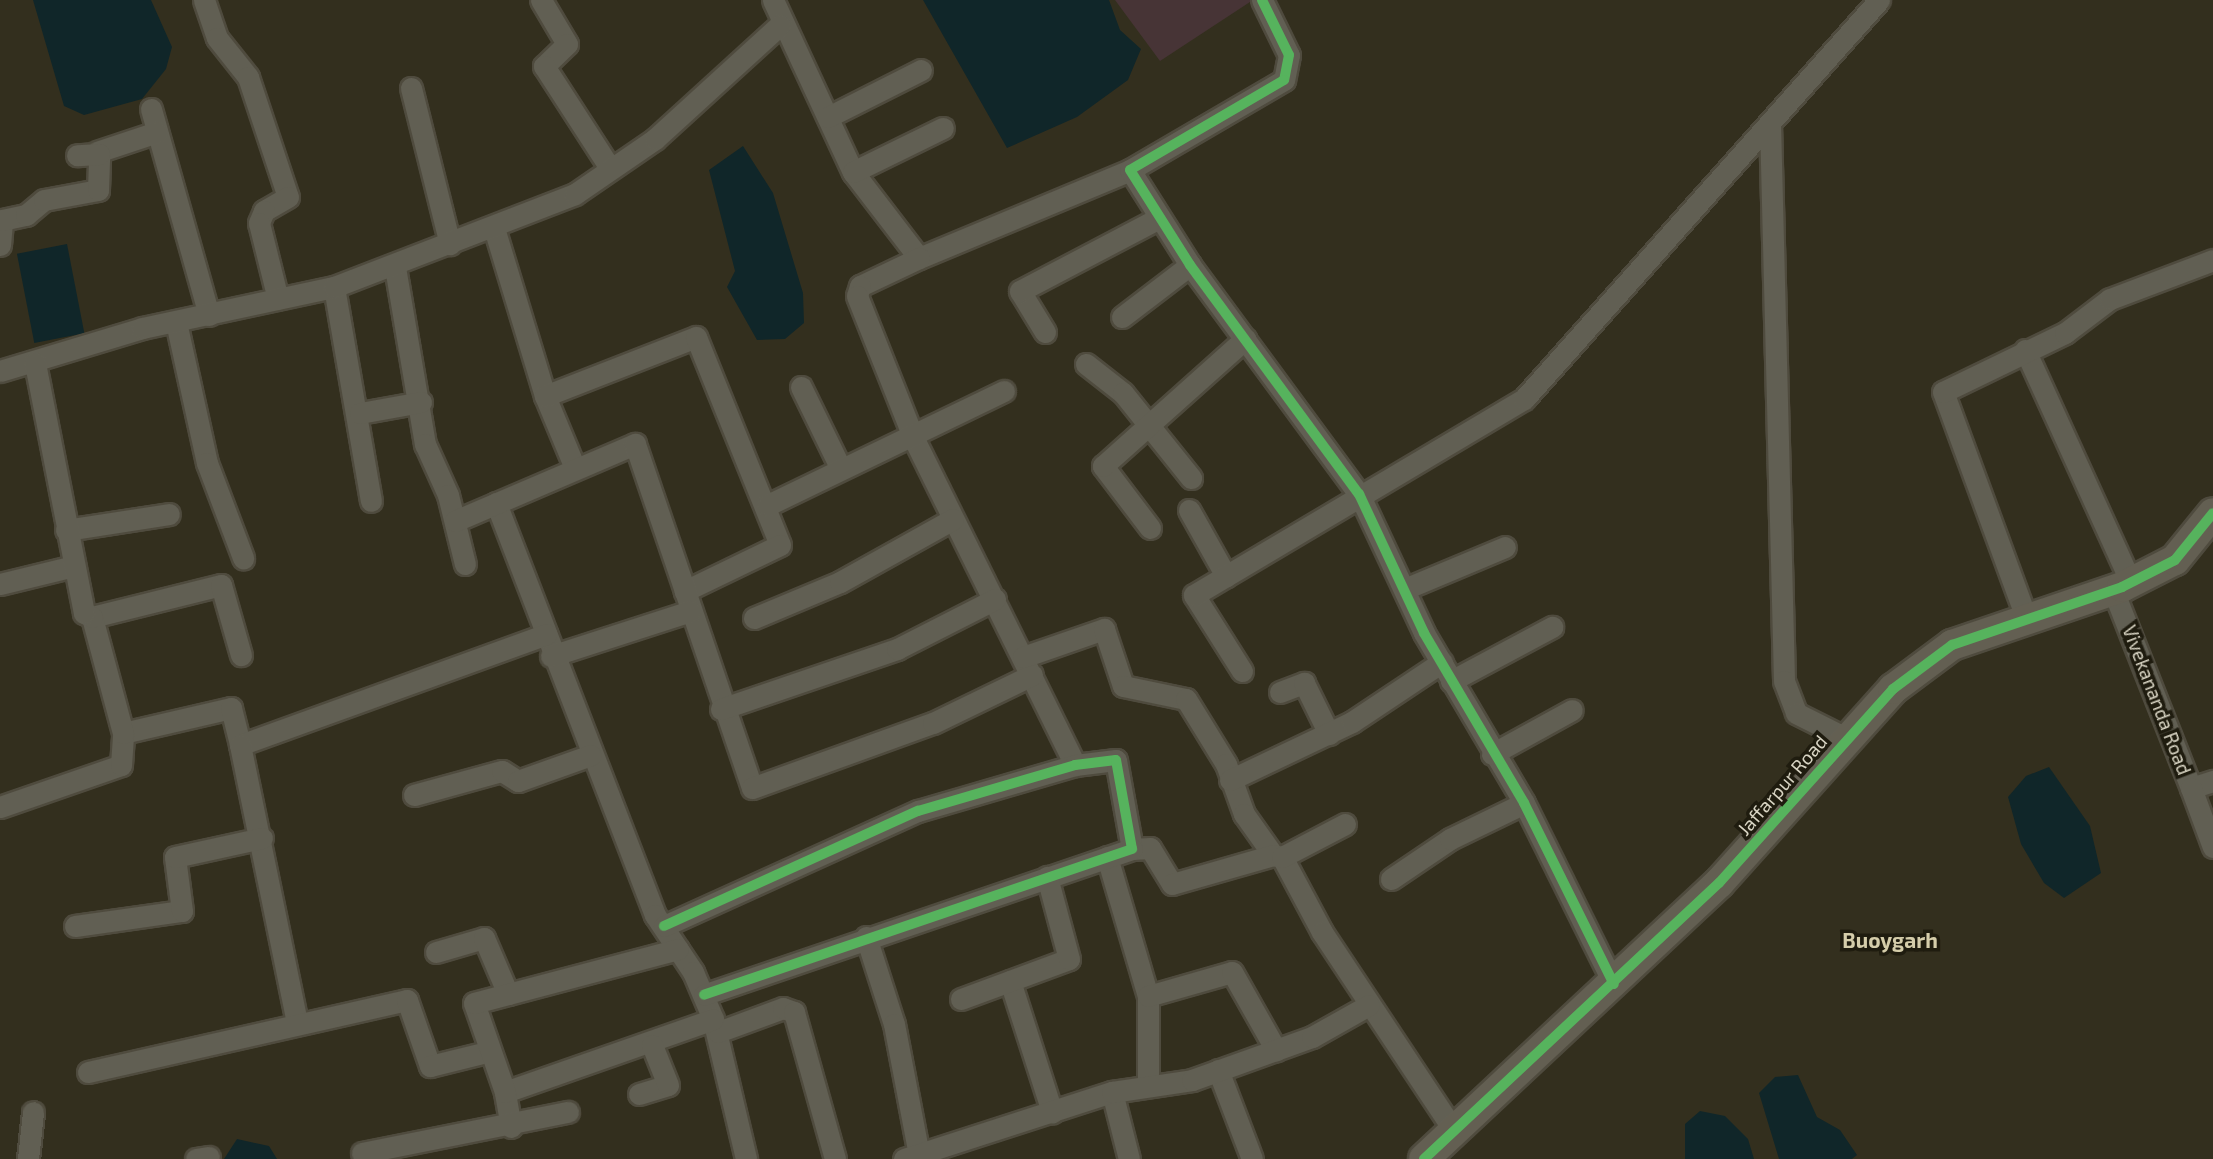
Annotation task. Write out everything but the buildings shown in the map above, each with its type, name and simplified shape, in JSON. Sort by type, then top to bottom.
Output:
[{"type":"street","points":[[204,0],[217,38],[247,76],[288,197],[264,211],[259,223],[278,299]]},
{"type":"street","points":[[541,0],[567,44],[544,66],[610,168]]},
{"type":"street","points":[[773,0],[780,25],[853,172],[919,258]]},
{"type":"street","points":[[1075,765],[913,437],[856,290],[919,258],[1130,170],[1284,80],[1289,55],[1263,0]]},
{"type":"street","points":[[1242,671],[1195,595],[1359,494],[1462,441],[1524,399],[1879,0]]},
{"type":"street","points":[[0,371],[176,322],[334,287],[394,267],[575,194],[655,139],[780,25]]},
{"type":"street","points":[[828,117],[921,70]]},
{"type":"street","points":[[411,88],[450,244]]},
{"type":"street","points":[[151,108],[209,315]]},
{"type":"street","points":[[1770,123],[1784,681],[1796,713],[1846,738]]},
{"type":"street","points":[[853,172],[943,128]]},
{"type":"street","points":[[0,245],[2,220],[26,215],[44,200],[99,190],[87,153],[157,132]]},
{"type":"street","points":[[1130,170],[1190,265],[1359,494],[1446,672],[1492,754],[1524,803],[1614,984]]},
{"type":"street","points":[[1045,332],[1020,291],[1159,218]]},
{"type":"street","points":[[494,228],[545,396],[575,468]]},
{"type":"street","points":[[2027,620],[1942,396],[1956,382],[2078,325],[2110,299],[2213,260]]},
{"type":"street","points":[[1122,317],[1190,265]]},
{"type":"street","points":[[394,267],[421,402],[431,469],[454,521],[465,564]]},
{"type":"street","points":[[334,287],[360,413],[371,501]]},
{"type":"street","points":[[176,322],[207,463],[243,558]]},
{"type":"street","points":[[545,396],[696,337],[768,505],[780,545],[688,601],[551,656]]},
{"type":"street","points":[[1150,528],[1103,466],[1245,339]]},
{"type":"street","name":"Vivekananda Road","points":[[2025,350],[2122,586],[2191,788],[2213,780]]},
{"type":"street","points":[[35,363],[84,613],[92,617],[221,585],[241,655]]},
{"type":"street","points":[[1086,364],[1123,393],[1145,427],[1191,478]]},
{"type":"street","points":[[801,387],[841,469]]},
{"type":"street","points":[[768,505],[1004,391]]},
{"type":"street","points":[[360,413],[421,402]]},
{"type":"street","points":[[454,521],[635,444],[688,601],[720,709],[752,788],[933,723],[1028,666],[1104,629],[1123,686],[1186,699],[1230,780],[1244,814],[1278,856],[1369,1005],[1454,1132]]},
{"type":"street","points":[[496,503],[546,634],[551,656],[591,755],[664,926],[704,995],[716,1026],[739,1158]]},
{"type":"street","points":[[1189,510],[1226,576]]},
{"type":"street","name":"Jaffarpur Road","points":[[1424,1159],[1719,883],[1846,738],[1893,689],[1952,645],[2122,586],[2175,560],[2213,513]]},
{"type":"street","points":[[66,530],[169,514]]},
{"type":"street","points":[[754,618],[840,582],[953,519]]},
{"type":"street","points":[[1407,588],[1505,547]]},
{"type":"street","points":[[0,584],[74,566]]},
{"type":"street","points":[[720,709],[897,649],[995,599]]},
{"type":"street","points":[[0,807],[119,769],[123,733],[92,617]]},
{"type":"street","points":[[1230,780],[1329,734],[1446,672],[1552,627]]},
{"type":"street","points":[[240,745],[546,634]]},
{"type":"street","points":[[1280,692],[1304,683],[1329,734]]},
{"type":"street","points":[[123,733],[231,708],[262,838],[297,1023]]},
{"type":"street","points":[[1492,754],[1572,710]]},
{"type":"street","points":[[414,795],[502,771],[518,780],[591,755]]},
{"type":"street","points":[[664,926],[794,872],[875,828],[1075,765],[1116,760],[1132,849]]},
{"type":"street","points":[[2191,788],[2213,846]]},
{"type":"street","points":[[1391,879],[1450,839],[1524,803]]},
{"type":"street","points":[[704,995],[866,937],[1132,849],[1150,848],[1172,884],[1278,856],[1345,824]]},
{"type":"street","points":[[75,926],[182,911],[175,858],[262,838]]},
{"type":"street","points":[[1107,857],[1149,996],[1148,1085]]},
{"type":"street","points":[[961,999],[1069,959],[1047,877]]},
{"type":"street","points":[[436,952],[484,937],[508,994]]},
{"type":"street","points":[[866,937],[894,1024],[912,1157],[1112,1092],[1217,1070],[1276,1050],[1369,1005]]},
{"type":"street","points":[[511,1128],[505,1092],[487,1052],[474,1003],[678,949]]},
{"type":"street","points":[[1149,996],[1232,972],[1276,1050]]},
{"type":"street","points":[[1010,981],[1052,1112]]},
{"type":"street","points":[[88,1072],[407,1000],[430,1066],[487,1052]]},
{"type":"street","points":[[505,1092],[652,1045],[783,1008],[794,1012],[835,1159]]},
{"type":"street","points":[[639,1094],[668,1085],[652,1045]]},
{"type":"street","points":[[1217,1070],[1252,1159]]},
{"type":"street","points":[[1112,1092],[1129,1159]]},
{"type":"street","points":[[28,1159],[33,1112]]},
{"type":"street","points":[[362,1153],[511,1128],[568,1112]]},
{"type":"shaded area","points":[[1115,0],[1253,0],[1160,61]]},
{"type":"water","points":[[33,0],[151,0],[172,47],[166,69],[142,99],[84,115],[64,106]]},
{"type":"water","points":[[923,0],[1109,0],[1120,30],[1141,49],[1128,80],[1077,117],[1007,148]]},
{"type":"water","points":[[743,146],[773,193],[803,293],[804,323],[785,339],[757,340],[727,287],[735,271],[709,170]]},
{"type":"water","points":[[67,244],[84,333],[34,343],[17,254]]},
{"type":"water","points":[[2049,767],[2090,826],[2101,873],[2064,898],[2044,883],[2021,844],[2008,797],[2026,776]]},
{"type":"water","points":[[1798,1075],[1817,1117],[1840,1130],[1857,1155],[1852,1159],[1779,1159],[1759,1093],[1775,1077]]},
{"type":"water","points":[[1700,1111],[1725,1116],[1748,1139],[1754,1159],[1685,1159],[1685,1124]]},
{"type":"water","points":[[237,1139],[269,1146],[277,1159],[224,1159]]},
{"type":"cycle path","points":[[1262,0],[1289,55],[1284,80],[1130,170],[1190,265],[1359,494],[1424,633],[1524,803],[1614,984]]},
{"type":"cycle path","points":[[1424,1159],[1719,883],[1893,689],[1952,645],[2122,587],[2175,560],[2213,513]]},
{"type":"cycle path","points":[[664,926],[918,811],[1075,765],[1116,760],[1132,849],[704,995]]},
{"type":"district","name":"Buoygarh","points":[[1890,940]]}]
